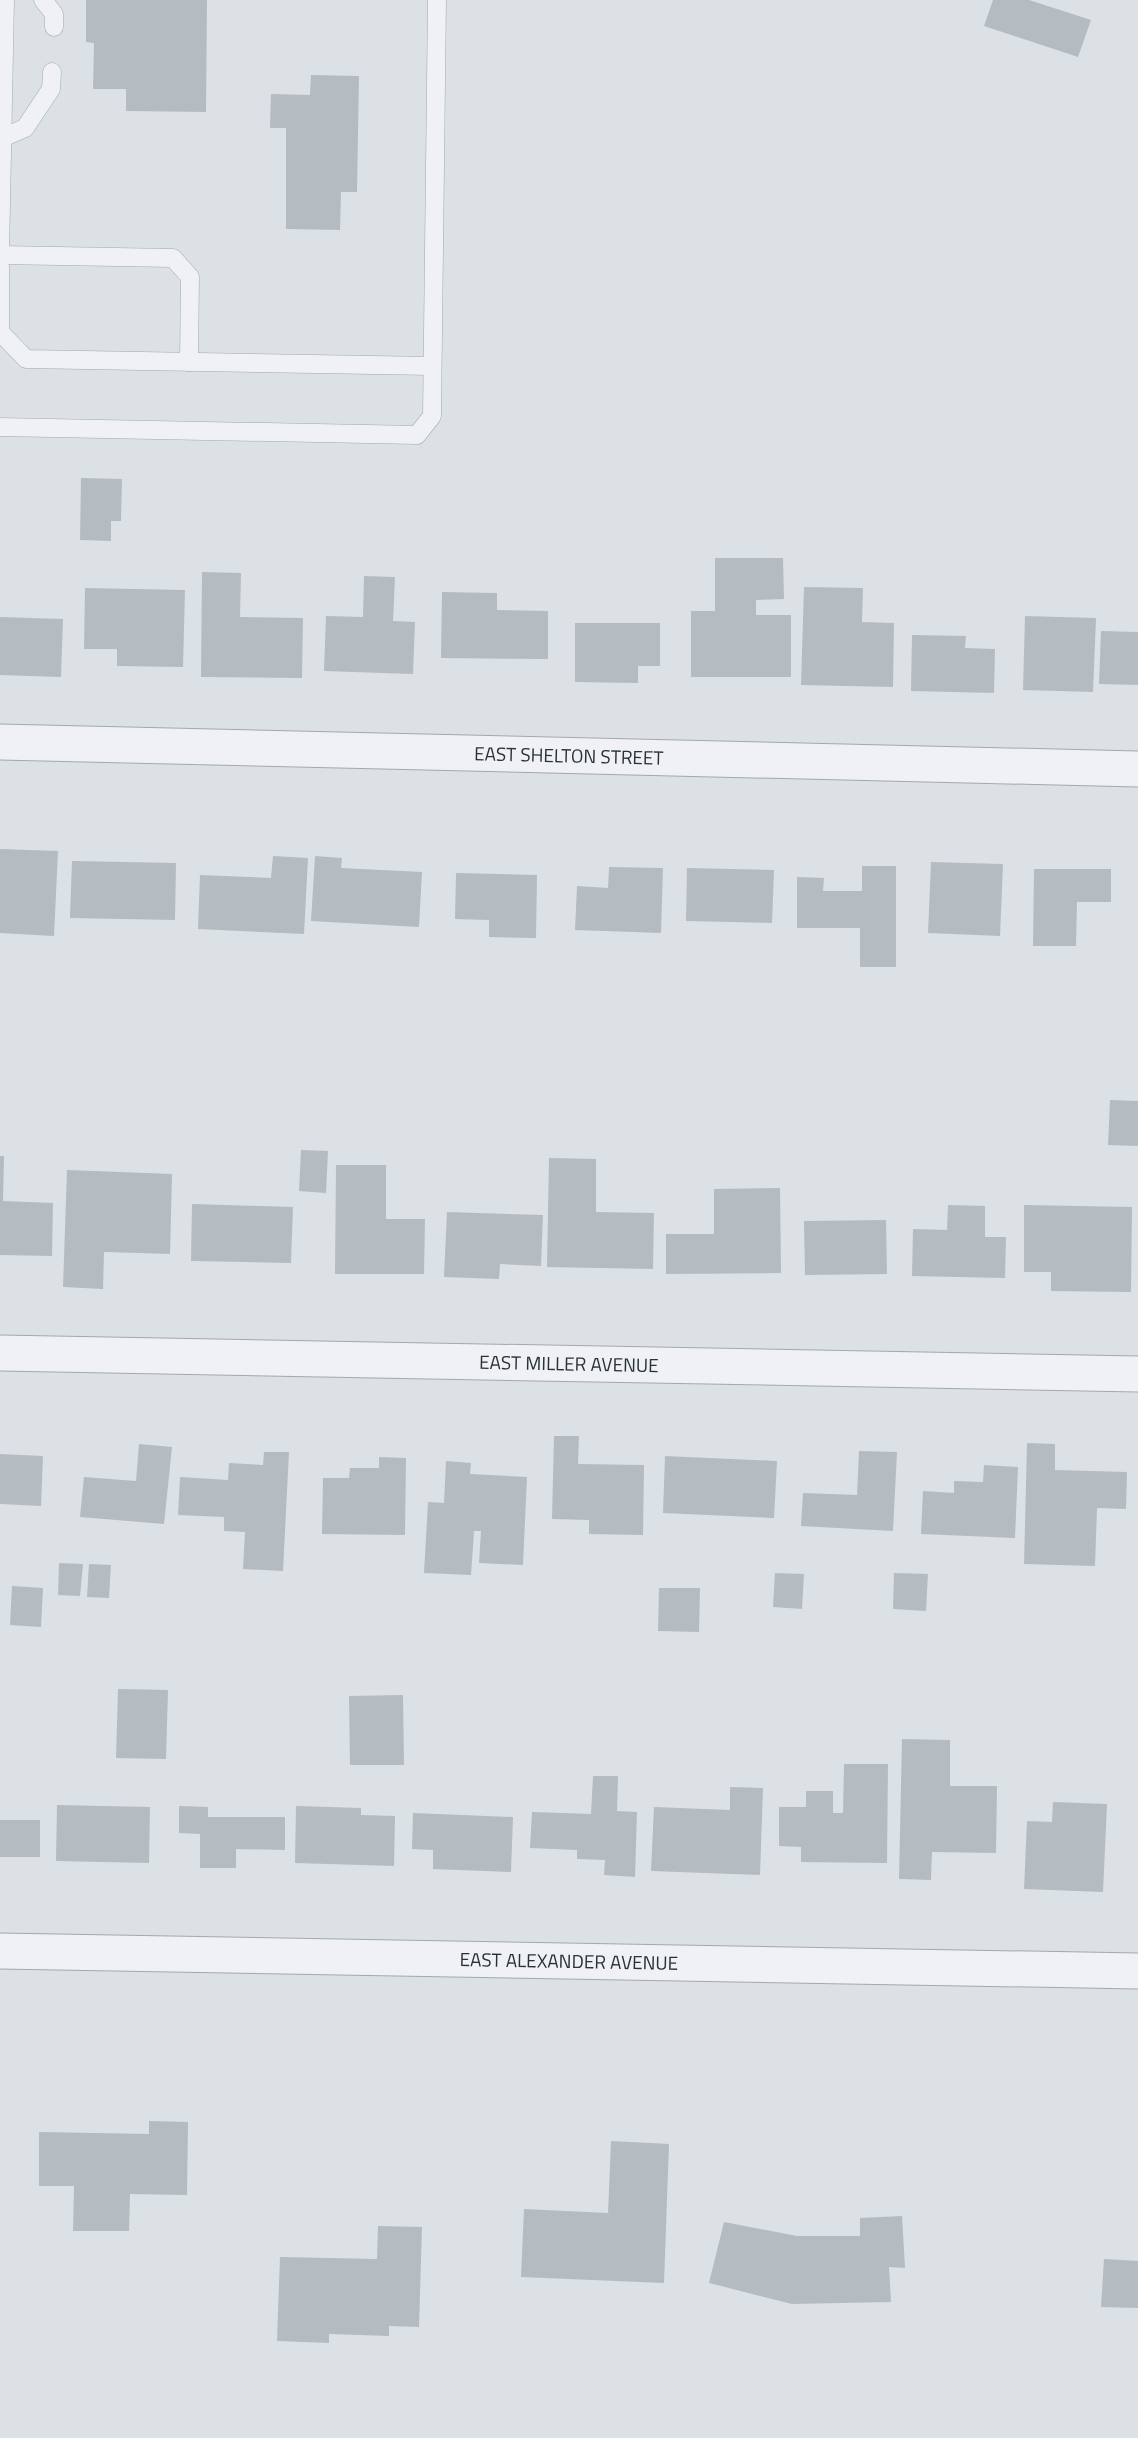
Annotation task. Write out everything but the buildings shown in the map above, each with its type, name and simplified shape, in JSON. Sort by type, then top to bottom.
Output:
[{"type":"street","name":"EAST SHELTON STREET","points":[[0,742],[1138,769]]},
{"type":"street","name":"EAST MILLER AVENUE","points":[[0,1353],[1138,1374]]},
{"type":"street","name":"EAST ALEXANDER AVENUE","points":[[0,1951],[1138,1971]]},
{"type":"lane","points":[[5,0],[0,254],[173,258],[190,277],[189,362]]},
{"type":"lane","points":[[43,0],[54,14],[54,27]]},
{"type":"lane","points":[[0,427],[417,435],[432,416],[437,0]]},
{"type":"lane","points":[[2,138],[25,128],[51,89],[52,72]]},
{"type":"lane","points":[[0,267],[0,332],[26,359],[432,366]]}]
